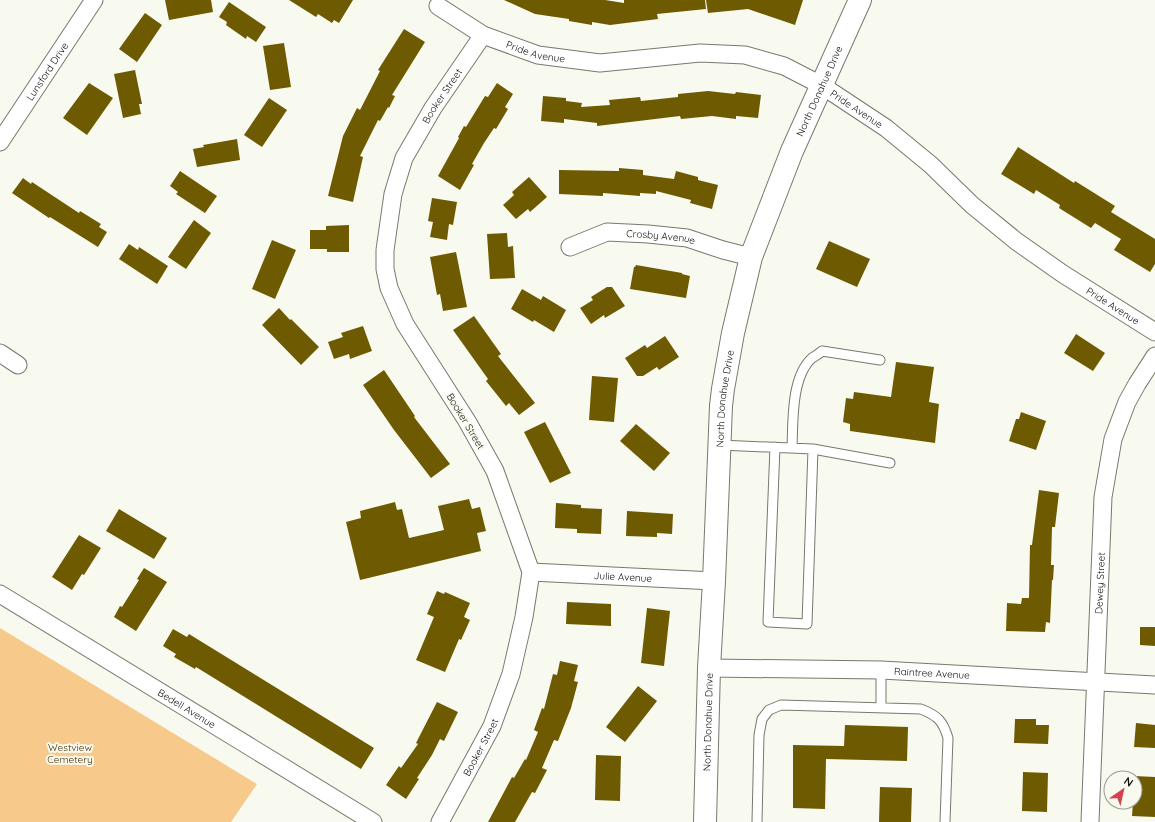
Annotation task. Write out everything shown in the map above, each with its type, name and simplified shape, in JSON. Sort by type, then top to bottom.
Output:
[{"type":"street","name":"Lunsford Drive","points":[[0,142],[94,0]]},
{"type":"street","name":"North Donahue Drive","points":[[705,822],[709,668],[723,389],[733,333],[751,257],[792,151],[860,0]]},
{"type":"street","name":"Pride Avenue","points":[[438,6],[483,35],[538,55],[600,63],[700,53],[745,56],[784,66],[821,85],[886,128],[931,165],[972,205],[1016,241],[1063,274],[1155,332]]},
{"type":"street","name":"Booker Street","points":[[440,822],[492,726],[511,674],[524,617],[531,572],[495,471],[467,421],[405,324],[389,288],[385,269],[385,250],[393,194],[404,158],[433,108],[483,35]]},
{"type":"street","name":"Crosby Avenue","points":[[570,246],[607,232],[648,234],[687,238],[723,250],[751,257]]},
{"type":"street","points":[[0,353],[18,365]]},
{"type":"street","name":"Dewey Street","points":[[1090,822],[1104,489],[1113,439],[1127,402],[1155,356]]},
{"type":"street","name":"Julie Avenue","points":[[531,572],[714,581]]},
{"type":"street","name":"Bedell Avenue","points":[[0,594],[373,822]]},
{"type":"street","name":"Raintree Avenue","points":[[709,668],[881,670],[1155,685]]},
{"type":"lane","points":[[792,448],[795,400],[802,373],[811,359],[822,351],[880,360]]},
{"type":"lane","points":[[720,445],[813,449],[890,463]]},
{"type":"lane","points":[[775,447],[768,622],[807,624],[813,449]]},
{"type":"lane","points":[[881,670],[881,708]]},
{"type":"lane","points":[[757,822],[759,735],[762,719],[769,710],[781,705],[921,709],[935,715],[945,726],[948,738],[945,822]]},
{"type":"green space","name":"Westview Cemetery","points":[[0,628],[257,784],[231,822],[0,822]]},
{"type":"building","points":[[165,0],[211,0],[213,12],[169,20]]},
{"type":"building","points":[[289,0],[353,0],[339,23],[334,20],[332,23],[318,14],[316,17]]},
{"type":"building","points":[[504,0],[605,0],[624,3],[624,0],[705,0],[706,9],[657,14],[658,19],[610,25],[592,22],[592,25],[569,21],[569,19],[535,14]]},
{"type":"building","points":[[706,0],[803,0],[795,25],[748,9],[708,13]]},
{"type":"building","points":[[229,2],[266,27],[256,42],[247,36],[246,39],[226,25],[227,22],[219,17]]},
{"type":"building","points":[[145,13],[162,25],[137,62],[119,49]]},
{"type":"building","points":[[404,29],[425,42],[392,95],[395,96],[389,108],[388,107],[380,121],[378,120],[360,156],[363,157],[353,202],[328,196],[343,136],[357,108],[360,110],[380,71],[378,70]]},
{"type":"building","points":[[284,43],[291,87],[270,90],[263,46]]},
{"type":"building","points":[[135,70],[142,104],[139,104],[141,114],[123,118],[114,74]]},
{"type":"building","points":[[89,83],[113,98],[87,135],[63,118]]},
{"type":"building","points":[[497,83],[513,94],[505,107],[508,109],[496,129],[494,128],[484,143],[460,190],[438,176],[464,126],[466,127],[485,96],[488,97]]},
{"type":"building","points":[[708,91],[761,95],[758,118],[736,116],[736,119],[712,116],[681,119],[680,116],[597,126],[597,123],[564,119],[564,123],[541,121],[543,96],[566,98],[566,101],[582,103],[581,107],[610,105],[609,100],[640,97],[641,101],[678,97],[678,94]]},
{"type":"building","points":[[269,98],[287,110],[262,147],[244,135]]},
{"type":"building","points":[[237,139],[240,160],[197,167],[193,149],[204,147],[203,145]]},
{"type":"building","points":[[1018,147],[1074,183],[1075,181],[1115,206],[1111,212],[1155,239],[1155,264],[1150,272],[1114,250],[1121,239],[1095,223],[1091,228],[1059,208],[1060,205],[1036,190],[1034,194],[1001,174]]},
{"type":"building","points":[[619,168],[643,170],[643,175],[674,179],[676,171],[698,177],[698,180],[718,185],[712,209],[690,203],[691,200],[656,191],[656,194],[640,193],[640,196],[603,193],[603,196],[559,194],[559,170],[619,171]]},
{"type":"building","points":[[180,171],[217,196],[205,213],[176,194],[178,192],[170,186]]},
{"type":"building","points":[[529,177],[547,197],[530,212],[528,209],[516,219],[503,205],[514,195],[512,192]]},
{"type":"building","points":[[23,178],[31,184],[32,182],[79,213],[80,211],[101,224],[99,227],[107,232],[98,247],[50,217],[49,218],[12,193]]},
{"type":"building","points":[[432,198],[457,202],[453,225],[449,224],[447,240],[430,237],[433,222],[428,221]]},
{"type":"building","points":[[194,220],[211,233],[186,269],[168,257]]},
{"type":"building","points":[[349,225],[349,252],[327,252],[327,249],[310,249],[310,230],[326,230],[326,226]]},
{"type":"building","points":[[507,233],[508,247],[513,246],[515,278],[490,279],[487,234]]},
{"type":"building","points":[[272,240],[296,250],[275,299],[252,289]]},
{"type":"building","points":[[829,241],[870,259],[857,287],[816,269]]},
{"type":"building","points":[[129,244],[138,250],[139,247],[168,266],[157,284],[119,259]]},
{"type":"building","points":[[456,252],[467,307],[443,311],[440,294],[437,295],[430,257]]},
{"type":"building","points":[[636,265],[682,273],[690,276],[686,298],[630,289],[634,267]]},
{"type":"building","points":[[607,287],[612,287],[625,306],[605,318],[604,315],[591,324],[580,308],[593,300],[591,297]]},
{"type":"building","points":[[522,289],[541,300],[543,296],[566,310],[554,332],[511,309]]},
{"type":"building","points":[[279,308],[319,347],[301,365],[262,325]]},
{"type":"building","points":[[474,316],[501,354],[498,356],[535,403],[519,415],[509,403],[506,406],[486,381],[488,379],[453,330]]},
{"type":"building","points":[[363,326],[372,351],[350,359],[349,354],[334,359],[328,342],[343,337],[341,333]]},
{"type":"building","points":[[1076,334],[1105,353],[1093,371],[1064,353]]},
{"type":"building","points":[[665,336],[679,357],[659,370],[657,367],[643,376],[637,376],[625,358],[645,345],[647,348]]},
{"type":"building","points":[[896,362],[934,367],[929,402],[939,404],[935,443],[850,431],[850,424],[843,422],[846,398],[853,399],[854,392],[891,397]]},
{"type":"building","points":[[384,370],[415,416],[414,417],[450,464],[431,478],[394,430],[363,385]]},
{"type":"building","points":[[592,376],[618,378],[614,422],[589,420]]},
{"type":"building","points":[[1021,412],[1046,421],[1036,450],[1009,441],[1016,419],[1019,419]]},
{"type":"building","points":[[545,422],[571,473],[550,483],[524,432]]},
{"type":"building","points":[[636,424],[670,453],[654,471],[620,441]]},
{"type":"building","points":[[1039,490],[1059,493],[1055,527],[1052,527],[1051,565],[1054,565],[1050,623],[1046,622],[1045,632],[1006,631],[1007,603],[1021,604],[1022,598],[1029,598],[1030,545],[1032,545]]},
{"type":"building","points":[[469,499],[472,509],[480,507],[486,531],[477,533],[481,551],[360,580],[346,522],[361,518],[360,511],[395,502],[397,510],[402,509],[409,538],[444,530],[438,506]]},
{"type":"building","points":[[556,503],[581,505],[581,508],[602,509],[601,534],[577,533],[577,529],[555,528]]},
{"type":"building","points":[[119,509],[167,538],[154,559],[106,531]]},
{"type":"building","points":[[627,511],[673,514],[672,534],[657,533],[657,537],[626,536]]},
{"type":"building","points":[[79,535],[101,548],[84,575],[82,574],[72,590],[52,577]]},
{"type":"building","points":[[144,568],[167,582],[136,631],[114,617],[139,580],[137,579]]},
{"type":"building","points":[[437,591],[444,594],[445,592],[470,603],[464,617],[470,620],[461,640],[459,639],[445,672],[416,660],[434,617],[427,614]]},
{"type":"building","points":[[567,602],[611,604],[611,626],[566,624]]},
{"type":"building","points":[[647,608],[670,611],[664,666],[641,663]]},
{"type":"building","points":[[1140,627],[1155,627],[1155,646],[1140,645]]},
{"type":"building","points":[[173,629],[187,637],[189,634],[374,748],[361,769],[196,667],[195,669],[174,657],[176,654],[163,646]]},
{"type":"building","points":[[560,661],[578,665],[574,681],[578,682],[571,708],[558,741],[554,740],[542,768],[547,770],[535,793],[532,792],[515,822],[488,822],[512,777],[514,778],[525,759],[526,760],[538,732],[534,730],[542,708],[544,709],[553,674],[557,675]]},
{"type":"building","points":[[638,686],[657,701],[625,742],[606,727]]},
{"type":"building","points":[[437,702],[458,712],[444,741],[440,739],[432,755],[417,778],[419,779],[406,799],[386,785],[399,766],[401,768],[418,744],[416,743]]},
{"type":"building","points":[[1015,719],[1036,719],[1036,725],[1049,725],[1048,744],[1014,743]]},
{"type":"building","points":[[1136,723],[1155,725],[1155,748],[1134,747]]},
{"type":"building","points":[[845,725],[908,727],[907,761],[826,759],[825,809],[793,808],[793,745],[844,746]]},
{"type":"building","points":[[596,755],[621,756],[620,801],[595,800]]},
{"type":"building","points":[[1023,772],[1048,773],[1047,812],[1022,811]]},
{"type":"building","points":[[1143,776],[1155,777],[1155,817],[1132,816],[1132,810],[1143,810]]},
{"type":"building","points":[[880,787],[912,788],[911,822],[879,822]]}]
